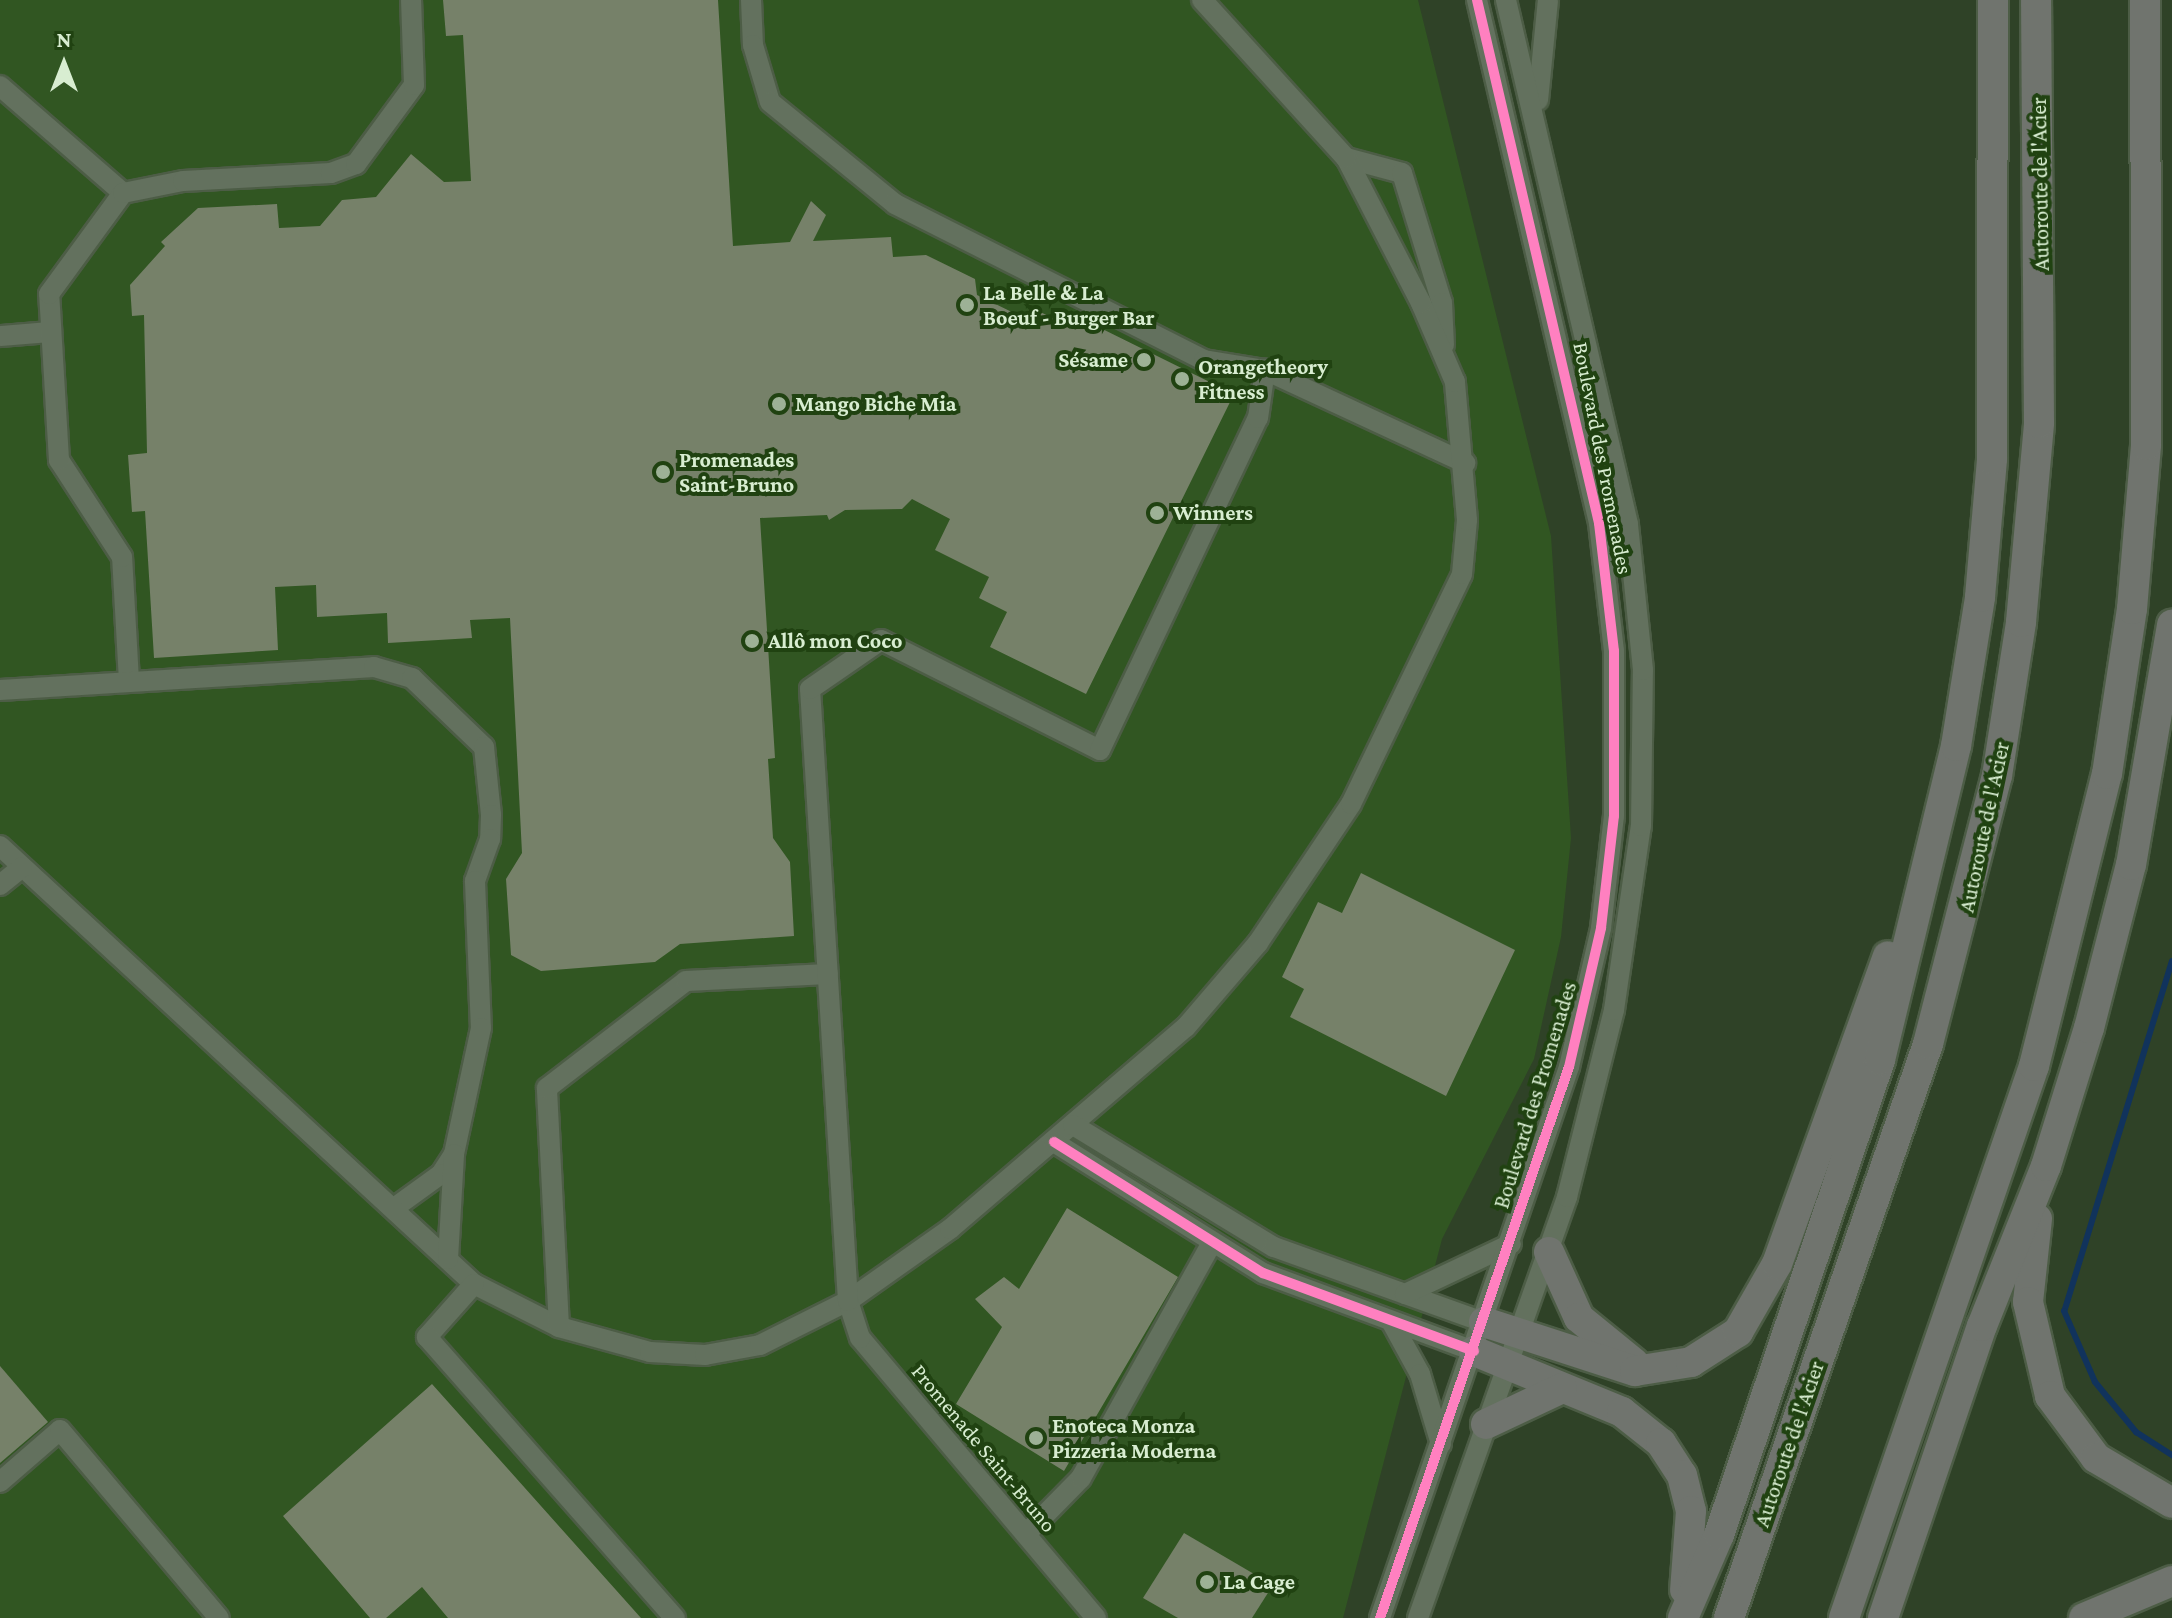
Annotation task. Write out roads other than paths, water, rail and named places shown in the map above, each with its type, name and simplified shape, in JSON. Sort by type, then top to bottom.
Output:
[{"type":"highway","points":[[1683,1618],[1719,1535],[1880,1060],[1948,784],[1970,668],[1990,491],[1996,338],[1993,0]]},
{"type":"highway","name":"Autoroute de l'Acier","points":[[1729,1618],[1928,1044],[1994,791],[2021,622],[2038,453],[2036,0]]},
{"type":"highway","points":[[1844,1618],[2034,1066],[2107,774],[2132,609],[2146,445],[2145,0]]},
{"type":"highway","points":[[1883,1618],[1982,1326],[2046,1166],[2125,893],[2172,624]]},
{"type":"highway","points":[[1484,1322],[1612,1367],[1659,1371],[1723,1345],[1760,1303],[1948,784]]},
{"type":"highway","points":[[2046,1166],[2028,1279],[2043,1379],[2060,1414],[2096,1458],[2172,1503]]},
{"type":"highway","points":[[1549,1252],[1586,1326],[1618,1355],[1659,1371]]},
{"type":"highway","points":[[1474,1351],[1633,1418],[1676,1463],[1692,1524],[1683,1618]]},
{"type":"highway","points":[[1486,1424],[1562,1388]]},
{"type":"highway","points":[[2084,1618],[2172,1581]]},
{"type":"street","points":[[129,681],[122,557],[59,460],[49,294],[123,193],[183,181],[331,173],[356,164],[414,85],[411,0]]},
{"type":"street","points":[[751,0],[753,45],[770,102],[850,174],[941,231],[1204,360],[1265,370],[1465,463]]},
{"type":"street","points":[[0,846],[474,1284],[559,1327],[650,1352],[705,1355],[760,1345],[848,1301],[960,1222],[1054,1142],[1216,993],[1345,816],[1462,574],[1465,463],[1455,382],[1375,205],[1346,158],[1202,0]]},
{"type":"street","name":"Boulevard des Promenades","points":[[1380,1618],[1511,1244],[1569,1067],[1592,972],[1609,875],[1616,708],[1596,503],[1477,0]]},
{"type":"street","name":"Boulevard des Promenades","points":[[1418,1618],[1549,1252],[1627,944],[1641,826],[1644,696],[1624,496],[1506,0]]},
{"type":"street","points":[[1537,128],[1548,0]]},
{"type":"street","points":[[0,86],[123,193]]},
{"type":"street","points":[[1346,158],[1402,173],[1442,303],[1445,361]]},
{"type":"street","points":[[0,336],[49,332]]},
{"type":"street","name":"Promenade Saint-Bruno","points":[[1096,1618],[860,1338],[848,1301],[810,689],[881,640],[1100,750],[1258,418],[1265,370]]},
{"type":"street","points":[[0,690],[129,681],[394,671],[412,678],[484,747],[490,839],[475,881],[484,1010],[454,1154],[448,1259]]},
{"type":"street","points":[[0,885],[22,867]]},
{"type":"street","points":[[559,1327],[547,1088],[686,981],[828,974]]},
{"type":"street","points":[[1073,1125],[1262,1242],[1484,1322]]},
{"type":"street","points":[[1054,1142],[1212,1243],[1281,1282],[1474,1351]]},
{"type":"street","points":[[394,1208],[441,1174],[454,1154]]},
{"type":"street","points":[[1026,1534],[1081,1478],[1212,1243]]},
{"type":"street","points":[[1405,1294],[1511,1244]]},
{"type":"street","points":[[474,1284],[427,1337],[675,1618]]},
{"type":"street","points":[[1392,1323],[1420,1374],[1441,1444]]},
{"type":"street","points":[[0,1482],[60,1430],[219,1618]]},
{"type":"waterway","points":[[2172,961],[2064,1311],[2095,1382],[2136,1432],[2172,1455]]},
{"type":"place","name":"La Belle & La Boeuf - Burger Bar","points":[[967,305]]},
{"type":"place","name":"Sésame","points":[[1144,360]]},
{"type":"place","name":"Orangetheory Fitness","points":[[1182,379]]},
{"type":"place","name":"Mango Biche Mia","points":[[779,404]]},
{"type":"place","name":"Promenades Saint-Bruno","points":[[663,472]]},
{"type":"place","name":"Winners","points":[[1157,513]]},
{"type":"place","name":"Allô mon Coco","points":[[752,641]]},
{"type":"place","name":"Enoteca Monza Pizzeria Moderna","points":[[1036,1438]]},
{"type":"place","name":"La Cage","points":[[1207,1582]]}]
